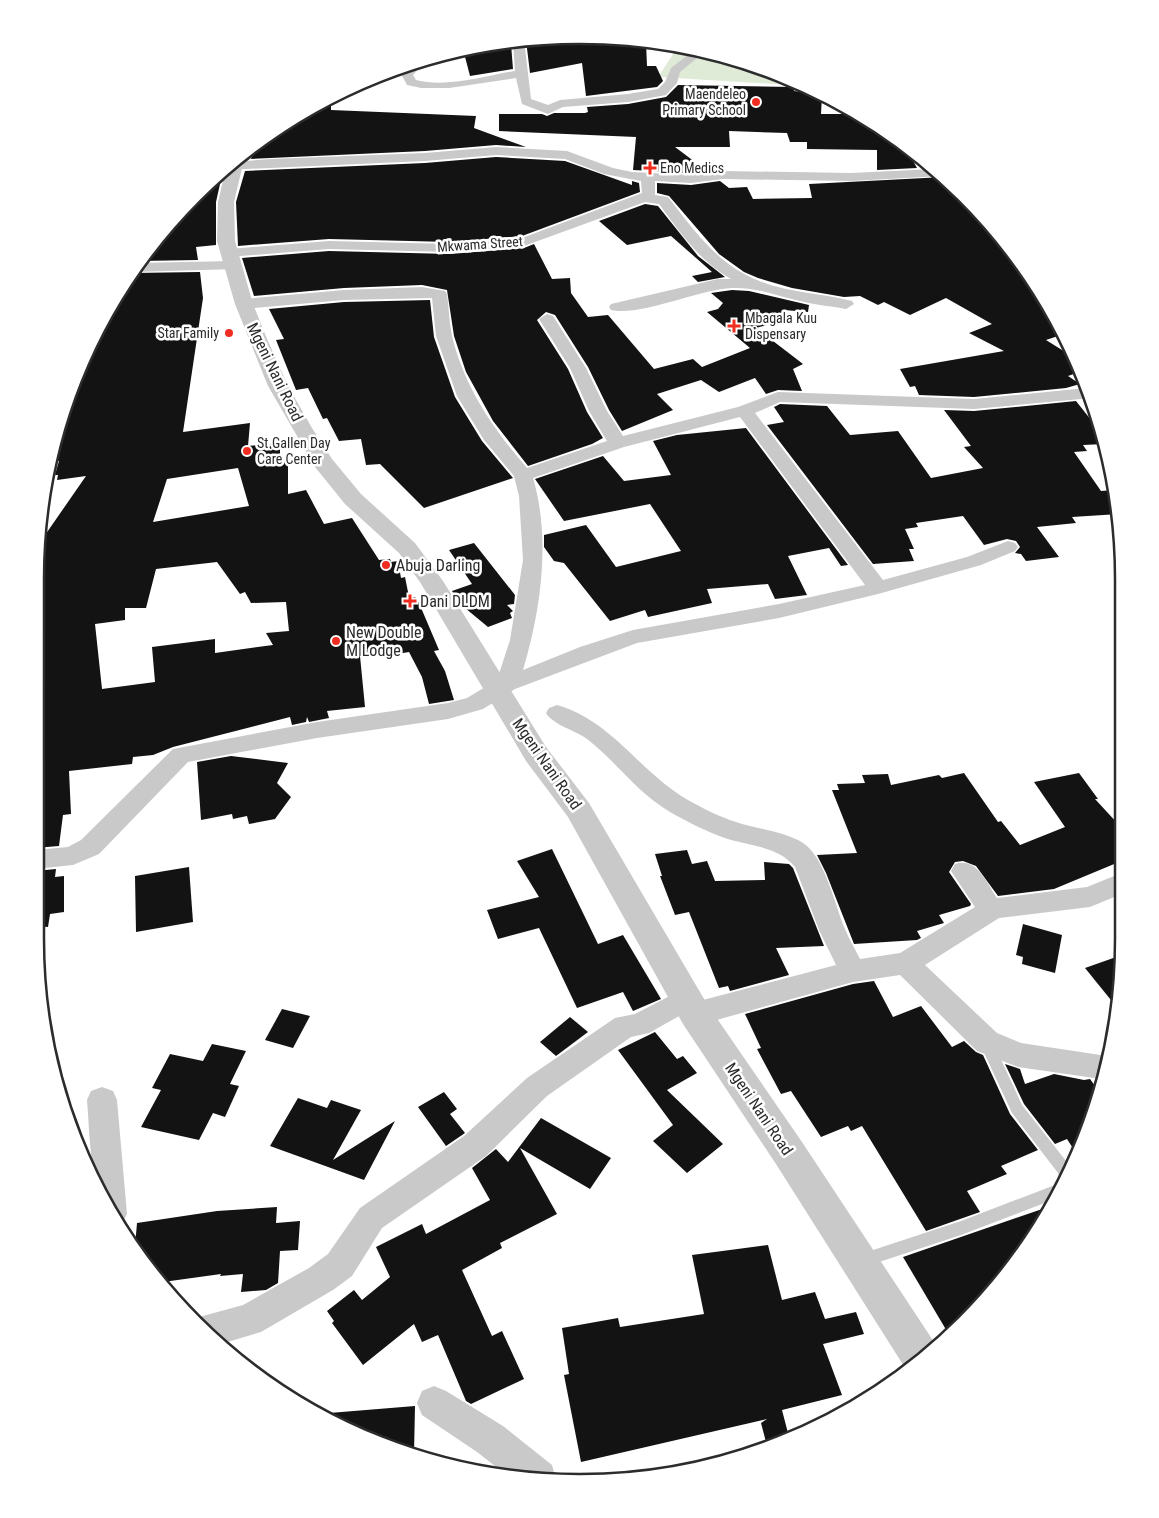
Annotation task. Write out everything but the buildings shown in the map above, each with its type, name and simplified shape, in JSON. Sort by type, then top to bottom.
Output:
[{"type":"street","points":[[520,47],[522,90],[526,101],[550,110],[560,104],[628,98],[662,92],[671,82],[675,70],[693,56]]},
{"type":"street","points":[[409,71],[407,73],[409,80],[416,84],[430,85],[522,73]]},
{"type":"street","points":[[242,164],[425,157],[496,151],[567,154],[620,174],[648,177],[691,179],[723,175],[851,177],[929,173]]},
{"type":"street","name":"Mgeni Nani Road","points":[[231,172],[226,202],[224,234],[244,304],[278,386],[323,462],[353,499],[408,548],[503,688],[536,754],[579,810],[691,1006],[919,1353]]},
{"type":"street","points":[[644,198],[649,194],[648,177]]},
{"type":"street","points":[[644,198],[663,200],[702,250],[722,268],[753,284],[802,297],[846,304]]},
{"type":"street","name":"Mkwama Street","points":[[144,267],[231,259],[315,246],[450,248],[524,242],[644,198]]},
{"type":"street","points":[[617,308],[718,284],[753,284]]},
{"type":"street","points":[[244,304],[344,295],[437,293],[440,296],[444,336],[466,396],[490,436],[523,475],[529,496],[533,560],[521,640],[503,688]]},
{"type":"street","points":[[547,319],[578,368],[598,411],[618,443]]},
{"type":"street","points":[[523,475],[618,443],[744,411],[778,397],[974,404],[1082,393]]},
{"type":"street","points":[[744,411],[878,588]]},
{"type":"street","points":[[44,859],[73,856],[90,847],[181,755],[317,730],[448,711],[475,704],[503,688],[588,652],[633,637],[779,611],[878,588],[974,561],[1008,547]]},
{"type":"street","points":[[557,712],[584,725],[600,737],[647,784],[679,806],[729,830],[765,838],[797,852],[806,863],[832,930],[853,971]]},
{"type":"street","points":[[964,871],[991,910]]},
{"type":"street","points":[[213,1329],[249,1320],[320,1279],[340,1265],[371,1218],[475,1146],[537,1087],[625,1026],[639,1025],[691,1006],[853,971],[906,963],[991,910],[1006,906],[1090,897],[1115,886]]},
{"type":"street","points":[[906,963],[987,1042],[1018,1054],[1063,1063],[1099,1067]]},
{"type":"street","points":[[102,1100],[109,1194]]},
{"type":"street","points":[[434,1403],[490,1439],[531,1472]]},
{"type":"lane","points":[[987,1042],[1017,1109],[1063,1168]]},
{"type":"lane","points":[[858,1262],[961,1228],[1050,1194]]},
{"type":"green space","points":[[674,52],[752,72],[784,85],[658,77]]},
{"type":"place","name":"Maendeleo Primary School","points":[[756,102]]},
{"type":"place","name":"Eno Medics","points":[[650,168]]},
{"type":"place","name":"Mbagala Kuu Dispensary","points":[[734,326]]},
{"type":"place","name":"Star Family","points":[[229,333]]},
{"type":"place","name":"St.Gallen Day Care Center","points":[[247,451]]},
{"type":"place","name":"Abuja Darling","points":[[386,565]]},
{"type":"place","name":"Dani DLDM","points":[[410,601]]},
{"type":"place","name":"New Double M Lodge","points":[[336,641]]}]
